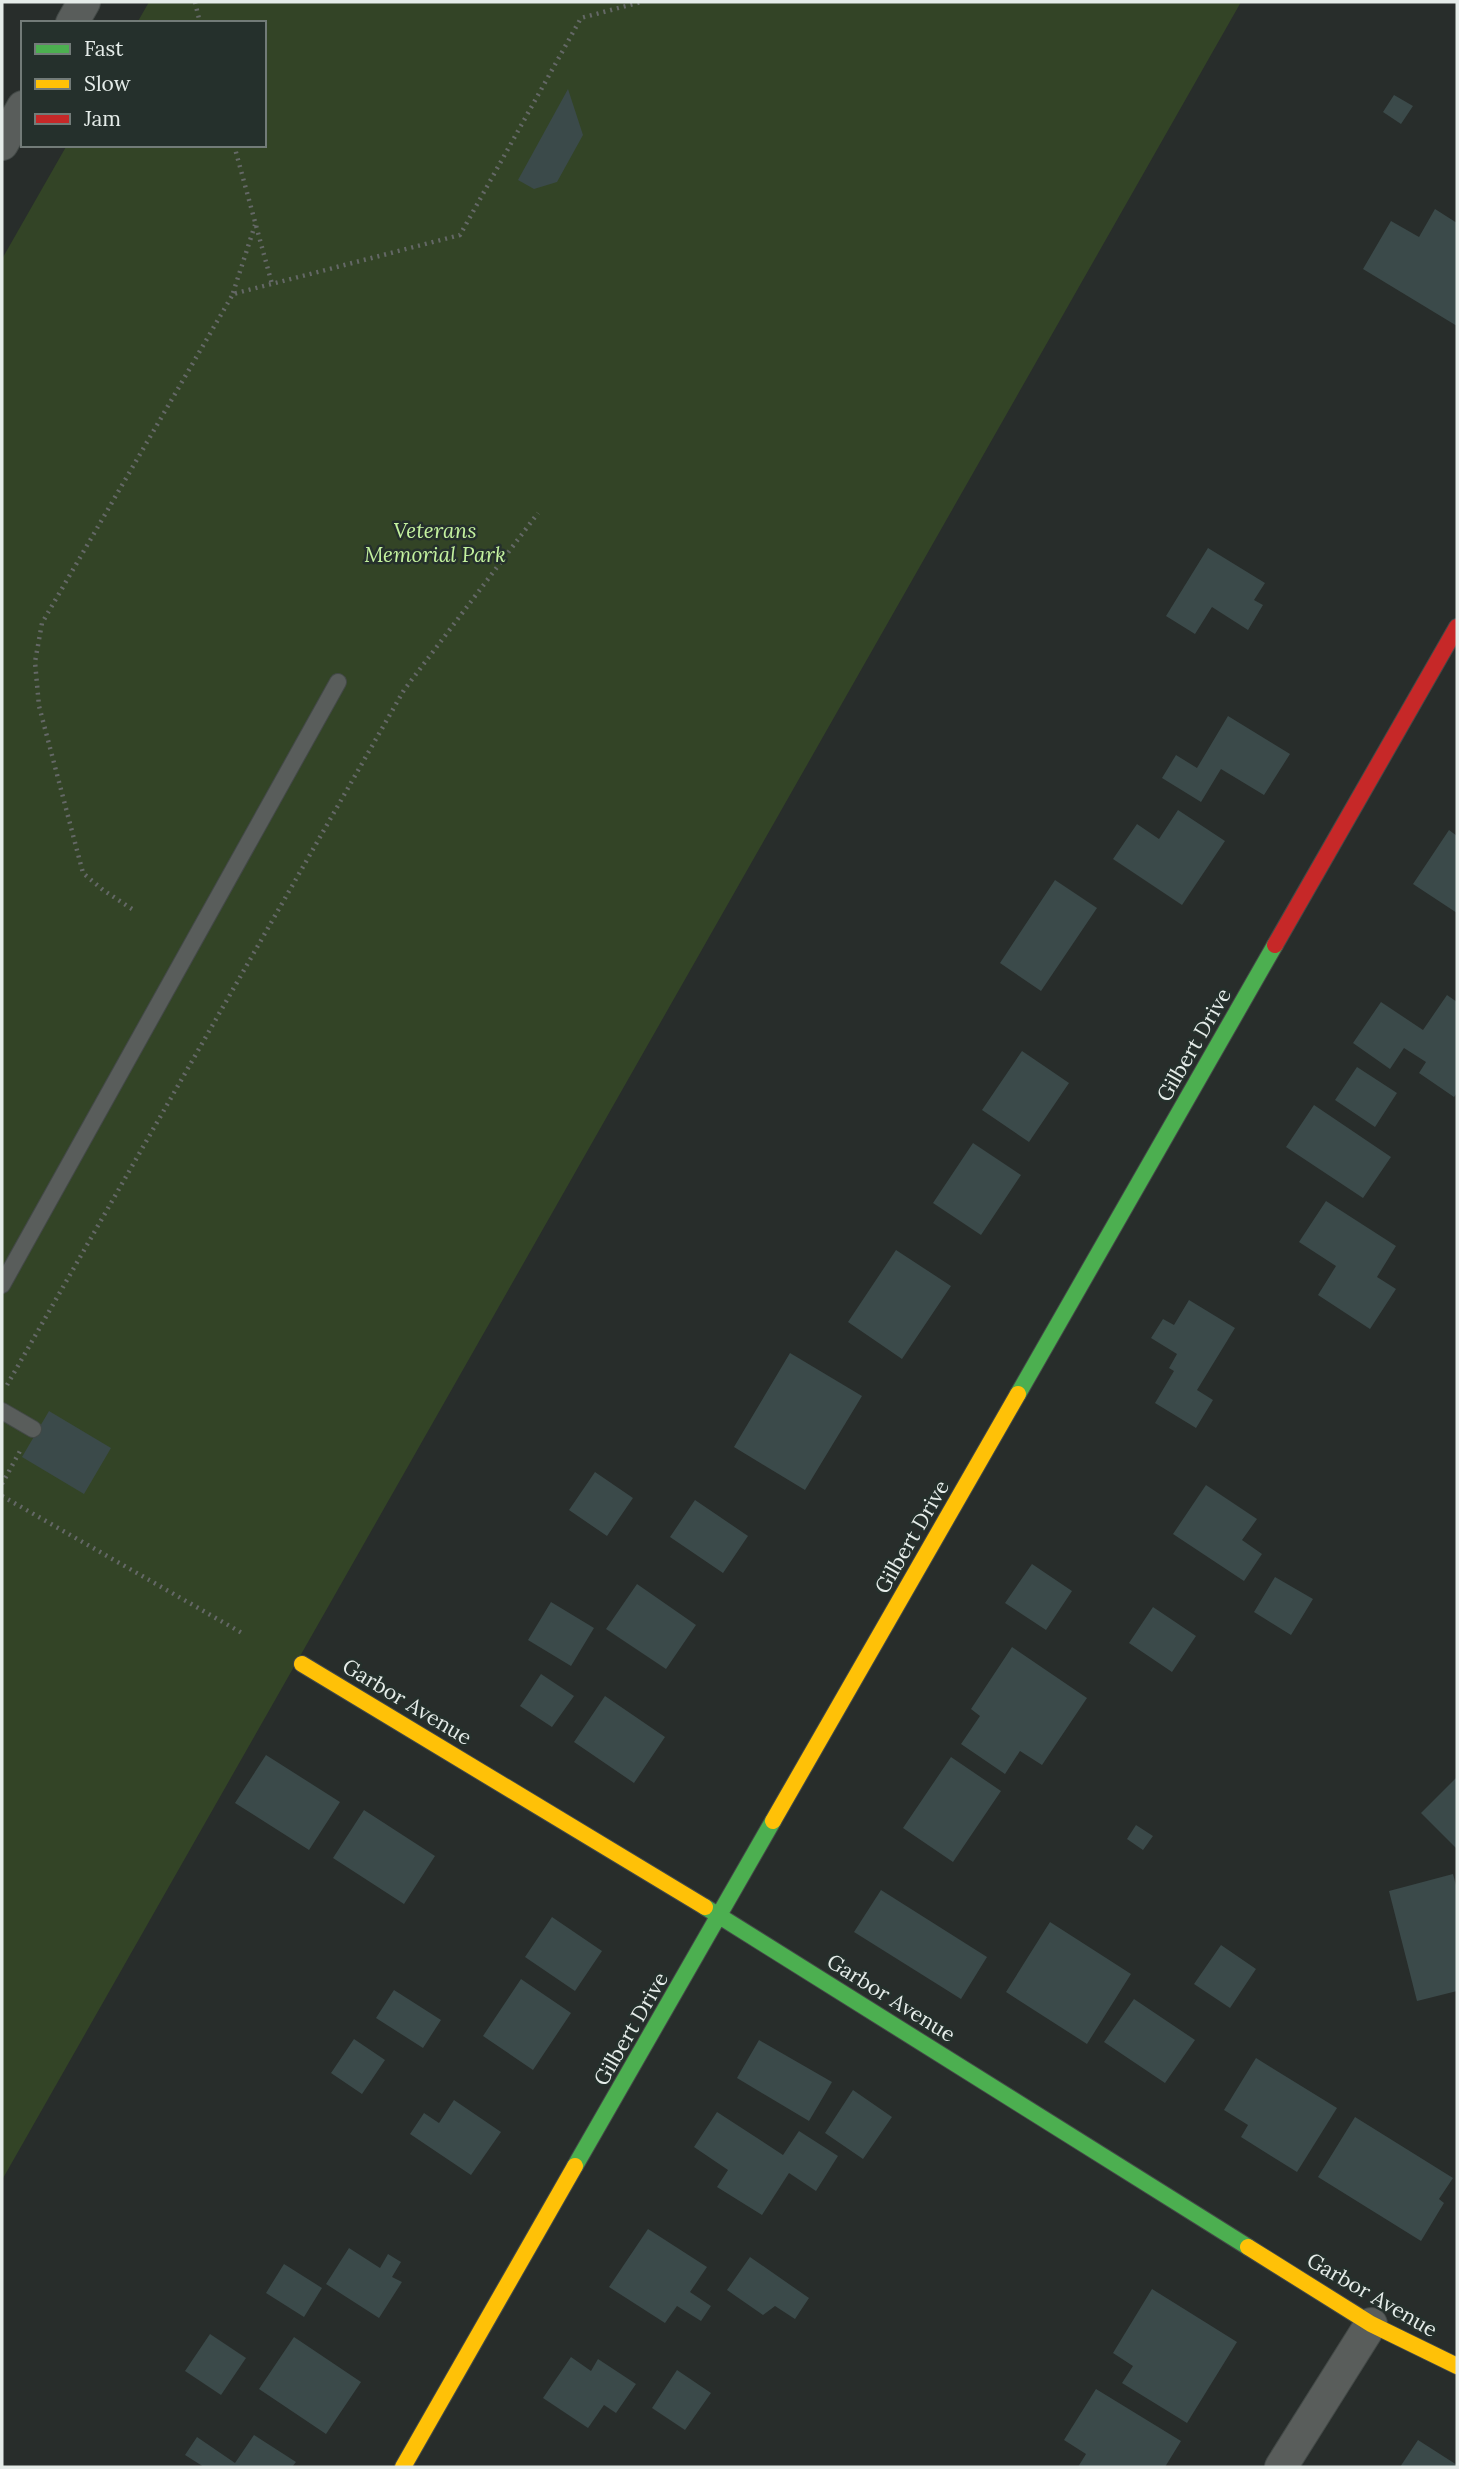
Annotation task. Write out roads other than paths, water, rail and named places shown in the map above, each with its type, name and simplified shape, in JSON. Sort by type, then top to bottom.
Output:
[{"type":"street","points":[[73,21],[84,2]]},
{"type":"street","points":[[2,144],[21,111]]},
{"type":"street","name":"Gilbert Drive","points":[[403,2467],[1457,627]]},
{"type":"street","name":"Garbor Avenue","points":[[302,1664],[720,1916],[1371,2324],[1457,2366]]},
{"type":"street","points":[[1281,2467],[1371,2324]]},
{"type":"lane","points":[[2,1284],[338,682]]},
{"type":"lane","points":[[2,1411],[33,1429]]},
{"type":"park label","name":"Veterans Memorial Park","points":[[435,543]]}]
